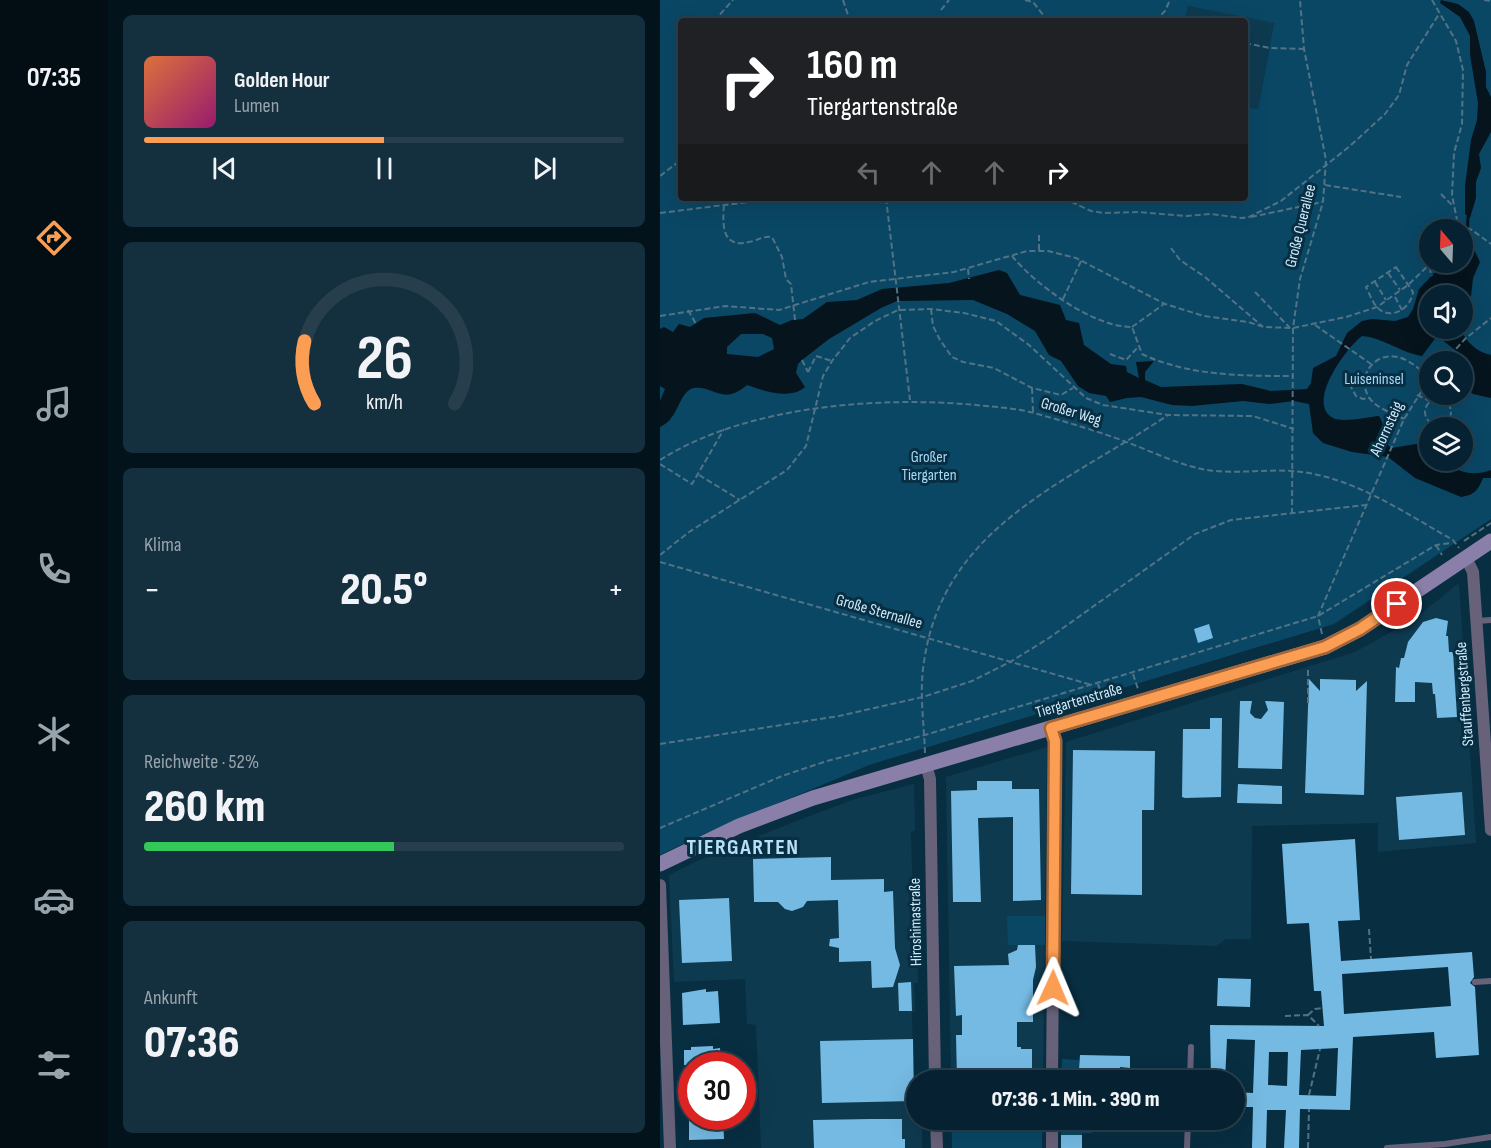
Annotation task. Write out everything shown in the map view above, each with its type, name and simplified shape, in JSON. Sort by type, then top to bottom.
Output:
[{"type":"main road","name":"Tiergartenstraße","points":[[660,864],[739,826],[793,805],[926,761],[1051,728],[1325,647],[1360,629],[1463,554],[1491,541]]},
{"type":"street","name":"Stauffenbergstraße","points":[[1463,554],[1473,572],[1491,830]]},
{"type":"street","points":[[1051,728],[1055,741],[1052,1070]]},
{"type":"street","name":"Hiroshimastraße","points":[[926,761],[930,779],[935,1070]]},
{"type":"street","points":[[660,885],[670,1148]]},
{"type":"street","points":[[937,1148],[940,1130]]},
{"type":"street","points":[[1049,1130],[1052,1148]]},
{"type":"lane","points":[[1477,621],[1491,620]]},
{"type":"lane","points":[[1474,982],[1491,981]]},
{"type":"lane","points":[[1190,1070],[1191,1047]]},
{"type":"lane","points":[[1187,1148],[1188,1130]]},
{"type":"lane","points":[[1387,1148],[1446,1146],[1491,1137]]},
{"type":"path","points":[[717,18],[733,0]]},
{"type":"path","points":[[843,0],[849,18]]},
{"type":"path","points":[[941,10],[949,0]]},
{"type":"path","points":[[1025,0],[1033,2],[1046,18]]},
{"type":"path","points":[[1158,18],[1165,11],[1170,0]]},
{"type":"path","name":"Große Querallee","points":[[1292,514],[1294,376],[1292,328],[1300,279],[1323,202],[1326,166],[1323,136],[1304,49],[1300,0]]},
{"type":"path","points":[[1432,0],[1456,41],[1462,70],[1462,124],[1454,153],[1453,206],[1456,219]]},
{"type":"path","points":[[1484,0],[1491,1]]},
{"type":"path","points":[[1248,217],[1281,201],[1367,131],[1399,95],[1407,64],[1439,14]]},
{"type":"path","points":[[1248,44],[1270,48],[1304,49]]},
{"type":"path","points":[[660,176],[678,162]]},
{"type":"path","points":[[1325,185],[1401,197]]},
{"type":"path","points":[[1440,194],[1453,206]]},
{"type":"path","points":[[660,213],[757,201]]},
{"type":"path","points":[[886,201],[910,401]]},
{"type":"path","points":[[1070,201],[1092,211],[1104,213],[1139,212],[1248,217],[1323,202]]},
{"type":"path","points":[[724,205],[724,234],[732,242],[741,244],[766,236],[772,237],[782,257],[786,279],[791,284],[795,320]]},
{"type":"path","points":[[1473,231],[1491,244]]},
{"type":"path","points":[[1039,232],[1039,251]]},
{"type":"path","points":[[1171,248],[1180,260],[1205,277],[1264,327]]},
{"type":"path","points":[[660,316],[725,306],[779,310],[869,282],[968,269],[1027,251],[1048,251],[1081,260],[1165,304],[1204,316],[1248,322],[1264,327],[1292,328],[1315,325],[1377,307],[1422,273]]},
{"type":"path","points":[[1012,256],[1026,272],[1063,299],[1111,324],[1132,327],[1165,304]]},
{"type":"path","points":[[1063,299],[1081,260]]},
{"type":"path","points":[[1396,267],[1408,285],[1413,291],[1412,300],[1402,310],[1389,313],[1377,307],[1366,287],[1396,267]]},
{"type":"path","points":[[968,269],[969,279]]},
{"type":"path","points":[[1388,273],[1400,291]]},
{"type":"path","points":[[1375,282],[1387,301]]},
{"type":"path","points":[[1255,292],[1292,328]]},
{"type":"path","points":[[1394,296],[1402,310]]},
{"type":"path","points":[[931,309],[933,326],[952,357],[963,362],[994,368],[1032,388],[1061,395],[1073,388]]},
{"type":"path","points":[[660,555],[689,532],[787,470],[799,457],[809,437],[823,376],[832,361],[850,338],[875,321],[898,310],[931,309],[980,315],[996,321],[1029,345],[1073,388],[1086,398],[1103,405],[1168,415],[1253,416],[1294,429]]},
{"type":"path","points":[[688,310],[696,324]]},
{"type":"path","points":[[1455,351],[1465,339],[1491,318]]},
{"type":"path","points":[[1315,325],[1371,364]]},
{"type":"path","points":[[1132,327],[1142,354],[1160,363],[1238,375],[1294,376]]},
{"type":"path","points":[[1110,354],[1126,360],[1138,347]]},
{"type":"path","points":[[802,360],[808,372],[816,356],[832,361]]},
{"type":"path","points":[[1404,419],[1380,407],[1369,398],[1365,387],[1366,375],[1371,364],[1378,359],[1395,356],[1419,369]]},
{"type":"path","points":[[1366,375],[1355,378],[1351,387],[1353,393],[1359,398],[1369,398]]},
{"type":"path","points":[[1032,388],[1033,412]]},
{"type":"path","name":"Ahornsteig","points":[[1318,616],[1404,419],[1419,392]]},
{"type":"path","points":[[1442,399],[1449,404],[1451,416],[1446,423],[1438,426],[1427,420],[1424,412],[1430,401],[1442,399]]},
{"type":"path","name":"Großer Weg","points":[[660,462],[686,444],[724,429],[742,423],[815,410],[878,402],[910,401],[1033,412],[1127,442],[1181,464],[1233,473],[1292,471],[1327,476],[1371,494],[1453,540],[1463,554]]},
{"type":"path","points":[[926,761],[923,663],[928,638],[939,606],[954,576],[981,543],[1033,499],[1168,415]]},
{"type":"path","points":[[660,462],[692,484],[724,429]]},
{"type":"path","points":[[699,475],[741,500]]},
{"type":"path","points":[[660,744],[839,716],[923,698],[972,681],[1010,662],[1086,613],[1195,534],[1231,520],[1366,505]]},
{"type":"path","points":[[1464,541],[1491,523]]},
{"type":"path","points":[[660,828],[782,776],[827,761],[1092,686],[1318,616],[1436,545],[1451,543]]},
{"type":"path","points":[[1436,545],[1442,555]]},
{"type":"path","name":"Große Sternallee","points":[[660,562],[1092,686]]},
{"type":"path","points":[[1318,616],[1323,640]]},
{"type":"path","points":[[1308,670],[1308,704]]},
{"type":"path","points":[[1133,673],[1138,691]]},
{"type":"path","points":[[1098,684],[1104,702]]},
{"type":"path","points":[[1370,929],[1371,959]]},
{"type":"path","points":[[1285,1016],[1308,1015],[1315,1009],[1322,1008]]},
{"type":"path","points":[[1308,1015],[1319,1026]]},
{"type":"path","points":[[1309,1095],[1320,1049]]},
{"type":"path","points":[[1308,1148],[1309,1109]]},
{"type":"shaded area","points":[[1441,0],[1458,4],[1469,12],[1474,21],[1486,72],[1486,87],[1491,97],[1491,132],[1479,154],[1481,168],[1476,182],[1476,198],[1470,218],[1465,214],[1465,186],[1478,103],[1470,55],[1470,36],[1460,17],[1440,3]]},
{"type":"shaded area","points":[[1188,6],[1274,22],[1258,109],[1248,107],[1248,18],[1186,18]]},
{"type":"shaded area","points":[[1473,247],[1480,262],[1472,285],[1423,285],[1434,273],[1473,273]]},
{"type":"shaded area","points":[[999,270],[1007,273],[1020,295],[1060,305],[1066,320],[1079,323],[1084,345],[1111,364],[1126,366],[1127,372],[1139,378],[1136,362],[1154,361],[1145,372],[1145,380],[1161,387],[1242,384],[1271,391],[1307,389],[1311,383],[1313,368],[1336,356],[1347,333],[1362,321],[1372,319],[1395,321],[1408,317],[1419,289],[1419,339],[1435,339],[1426,351],[1419,351],[1419,355],[1362,336],[1347,351],[1331,376],[1324,400],[1326,411],[1337,419],[1349,420],[1379,416],[1386,441],[1391,448],[1419,444],[1419,471],[1479,473],[1491,470],[1491,478],[1483,478],[1470,495],[1461,497],[1415,478],[1388,457],[1352,452],[1323,443],[1313,433],[1309,404],[1294,401],[1269,404],[1243,401],[1192,406],[1172,405],[1141,397],[1110,402],[1106,396],[1089,393],[1078,386],[1061,361],[1049,355],[1035,331],[1007,314],[973,300],[897,301],[829,339],[802,360],[798,364],[796,373],[805,387],[799,391],[785,394],[747,385],[739,391],[725,395],[694,388],[686,393],[674,415],[660,427],[660,401],[665,389],[660,386],[660,329],[664,327],[673,332],[679,324],[690,327],[704,318],[755,313],[780,325],[792,320],[803,319],[827,302],[857,300],[882,289],[949,283]],"holes":[[[741,334],[763,334],[772,338],[774,349],[758,357],[727,354],[727,347]]]},
{"type":"shaded area","points":[[1441,339],[1467,339],[1481,352],[1491,355],[1491,398],[1473,394],[1473,351],[1456,351]]},
{"type":"shaded area","points":[[1459,583],[1476,843],[1378,852],[1378,823],[1252,826],[1251,939],[1226,939],[1216,946],[1062,941],[1066,742],[1355,652],[1413,620]]},
{"type":"shaded area","points":[[1047,747],[1043,1070],[951,1070],[946,777]]},
{"type":"shaded area","points":[[914,784],[915,831],[911,832],[914,946],[917,947],[918,983],[914,983],[915,1012],[912,1012],[913,1070],[906,1070],[906,1130],[922,1130],[922,1148],[761,1148],[756,1025],[747,1024],[745,979],[674,982],[669,875],[697,861],[855,799]]},
{"type":"shaded area","points":[[951,1130],[1043,1130],[1042,1148],[952,1148]]},
{"type":"green space","name":"Großer Tiergarten","points":[[660,0],[1491,0],[1491,519],[1334,624],[869,765],[660,855]]},
{"type":"green space","points":[[1007,916],[1045,916],[1045,945],[1008,945]]},
{"type":"green space","points":[[1062,1059],[1079,1060],[1079,1070],[1061,1070]]},
{"type":"green space","points":[[1042,1130],[1042,1148],[952,1148],[952,1131]]},
{"type":"green space","points":[[1061,1130],[1092,1130],[1092,1133],[1082,1133],[1082,1148],[1061,1148]]},
{"type":"building","points":[[1436,618],[1448,621],[1446,636],[1448,636],[1449,652],[1453,652],[1457,717],[1437,718],[1432,683],[1415,682],[1415,702],[1395,702],[1396,667],[1399,668],[1401,658],[1404,658],[1408,642],[1423,622]]},
{"type":"building","points":[[1209,624],[1213,638],[1198,643],[1194,629]]},
{"type":"building","points":[[1309,679],[1320,691],[1320,679],[1356,680],[1356,691],[1367,681],[1364,795],[1305,793]]},
{"type":"building","points":[[1240,701],[1252,701],[1250,713],[1255,718],[1261,719],[1268,710],[1265,701],[1284,702],[1282,769],[1238,768]]},
{"type":"building","points":[[1210,718],[1222,718],[1221,797],[1182,797],[1183,729],[1210,729]]},
{"type":"building","points":[[1073,750],[1155,751],[1154,810],[1142,810],[1142,895],[1071,894]]},
{"type":"building","points":[[977,781],[1012,781],[1012,789],[1039,789],[1041,900],[1013,901],[1013,817],[978,818],[981,902],[953,902],[951,791],[977,790]]},
{"type":"building","points":[[1238,784],[1282,786],[1282,804],[1237,803]]},
{"type":"building","points":[[1462,792],[1465,835],[1399,840],[1396,797]]},
{"type":"building","points":[[1355,839],[1360,920],[1338,921],[1341,961],[1472,952],[1474,977],[1470,983],[1475,987],[1479,1055],[1436,1058],[1434,1032],[1353,1037],[1350,1110],[1300,1109],[1299,1148],[1284,1148],[1286,1110],[1267,1110],[1266,1148],[1252,1148],[1253,1107],[1245,1107],[1245,1093],[1253,1093],[1255,1040],[1227,1039],[1225,1070],[1211,1070],[1210,1025],[1324,1026],[1321,991],[1314,991],[1309,923],[1287,924],[1282,844]],"holes":[[[1448,967],[1451,1006],[1344,1014],[1342,974]],[[1338,1048],[1336,1096],[1299,1095],[1301,1050]],[[1269,1052],[1288,1052],[1287,1086],[1268,1085]]]},
{"type":"building","points":[[831,857],[831,880],[884,879],[884,892],[893,891],[895,948],[900,965],[893,987],[872,988],[871,961],[839,962],[839,948],[829,946],[830,939],[839,938],[838,900],[807,901],[803,907],[792,911],[785,909],[778,902],[754,902],[753,859]]},
{"type":"building","points":[[729,898],[732,961],[682,963],[679,900]]},
{"type":"building","points":[[1018,945],[1035,945],[1033,1022],[1017,1022],[1017,1047],[1032,1049],[1032,1070],[957,1070],[956,1035],[962,1035],[962,1015],[956,1016],[954,966],[1009,965],[1008,954],[1017,950]]},
{"type":"building","points":[[1218,978],[1251,979],[1250,1007],[1217,1006]]},
{"type":"building","points":[[911,982],[912,1011],[899,1011],[898,983]]},
{"type":"building","points":[[706,989],[706,992],[718,991],[720,1023],[683,1025],[682,993]]},
{"type":"building","points":[[913,1039],[914,1070],[906,1070],[906,1101],[822,1103],[820,1041]]},
{"type":"building","points":[[713,1046],[713,1049],[720,1048],[720,1052],[684,1052],[684,1050],[691,1050],[691,1047]]},
{"type":"building","points":[[1080,1055],[1130,1056],[1130,1068],[1120,1067],[1120,1070],[1079,1069]]},
{"type":"building","points":[[902,1119],[902,1139],[905,1139],[905,1148],[814,1148],[813,1120]]},
{"type":"building","points":[[689,1130],[724,1130],[724,1139],[689,1140]]},
{"type":"building","points":[[1061,1135],[1082,1135],[1082,1148],[1061,1148]]},
{"type":"district","name":"TIERGARTEN","points":[[743,847]]},
{"type":"route","points":[[1053,988],[1055,741],[1051,728],[1325,647],[1360,629],[1397,604]]},
{"type":"park label","name":"Luiseninsel","points":[[1374,379]]}]
